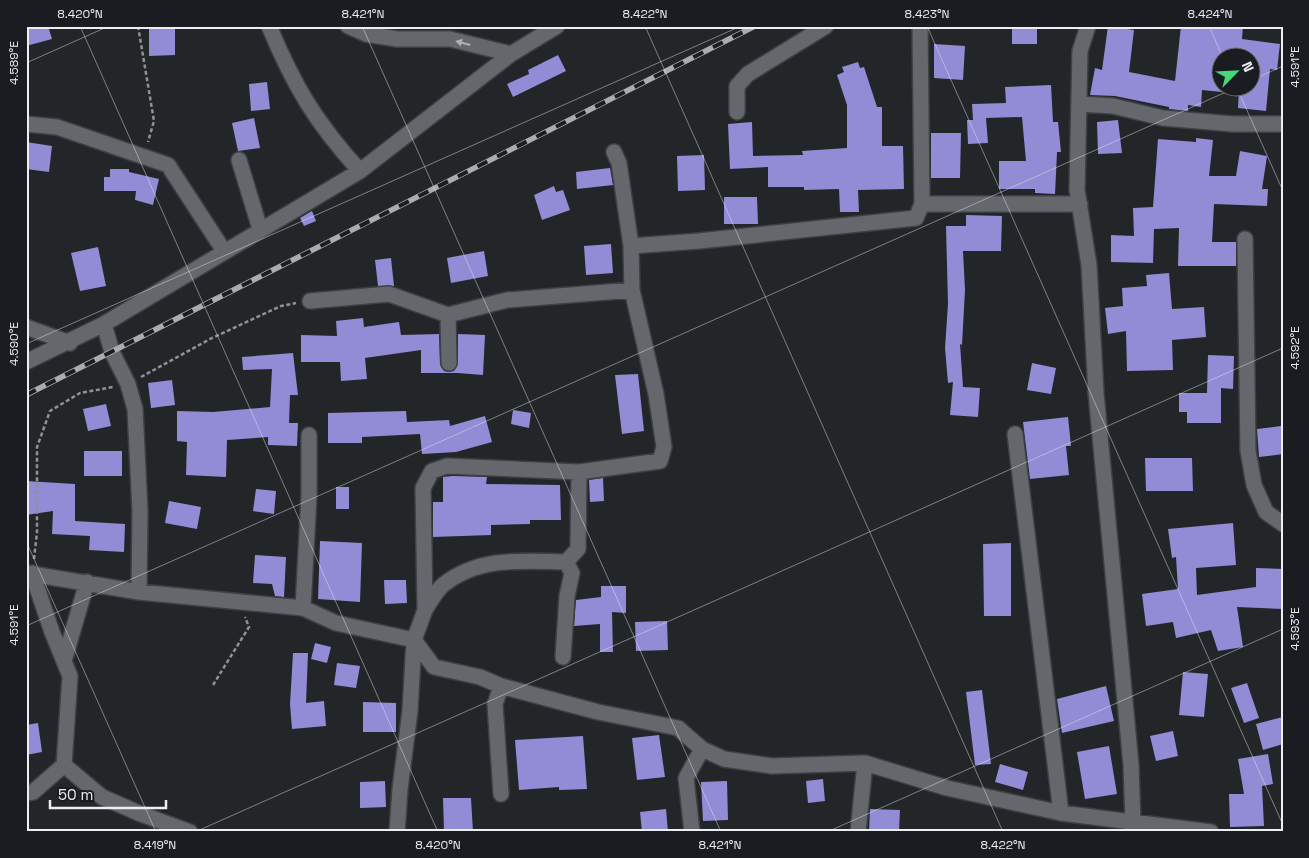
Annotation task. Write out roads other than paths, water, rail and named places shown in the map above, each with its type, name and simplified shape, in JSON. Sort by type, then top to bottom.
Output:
[{"type":"street","points":[[269,26],[283,60],[312,114],[331,140],[360,171]]},
{"type":"street","points":[[348,26],[366,34],[397,39],[450,40],[511,54]]},
{"type":"street","points":[[26,362],[70,343],[104,324],[260,229],[360,171],[511,54],[558,26]]},
{"type":"street","points":[[736,112],[737,86],[748,74],[826,26]]},
{"type":"street","points":[[631,246],[699,241],[916,218],[922,204],[920,26]]},
{"type":"street","points":[[1088,26],[1080,51],[1077,190],[1089,265],[1097,403],[1126,706],[1131,828]]},
{"type":"street","points":[[1079,104],[1113,106],[1163,118],[1223,124],[1283,124]]},
{"type":"street","points":[[26,124],[57,127],[168,165],[224,251]]},
{"type":"street","points":[[425,610],[423,488],[432,471],[447,466],[578,472],[660,461],[664,447],[656,394],[632,290],[631,246],[619,164],[614,152]]},
{"type":"street","points":[[239,160],[260,229]]},
{"type":"street","points":[[922,204],[1080,204]]},
{"type":"street","points":[[1245,239],[1248,451],[1254,485],[1266,512],[1283,524]]},
{"type":"street","points":[[310,301],[389,294],[448,315],[507,300],[632,290]]},
{"type":"street","points":[[448,315],[449,363]]},
{"type":"street","points":[[104,324],[112,352],[128,384],[135,409],[140,511],[139,592]]},
{"type":"street","points":[[26,327],[70,343]]},
{"type":"street","points":[[1015,434],[1060,813]]},
{"type":"street","points":[[303,608],[309,495],[309,435]]},
{"type":"street","points":[[398,832],[400,790],[410,711],[414,640],[425,610],[442,586],[472,567],[513,560],[566,562],[578,549],[578,472]]},
{"type":"street","points":[[563,657],[566,596],[572,573],[566,562]]},
{"type":"street","points":[[29,573],[139,592],[303,608],[336,623],[414,640],[434,667],[480,677],[501,686],[598,712],[678,728],[702,749],[724,759],[772,766],[865,762],[947,788],[1131,828],[1211,832]]},
{"type":"street","points":[[26,793],[33,792],[64,766],[70,676],[29,573]]},
{"type":"street","points":[[64,661],[87,582]]},
{"type":"street","points":[[501,686],[495,704],[501,794]]},
{"type":"street","points":[[692,832],[686,778],[702,749]]},
{"type":"street","points":[[858,832],[865,762]]},
{"type":"street","points":[[64,766],[102,797],[190,832]]},
{"type":"railway","points":[[26,395],[755,26]]}]
